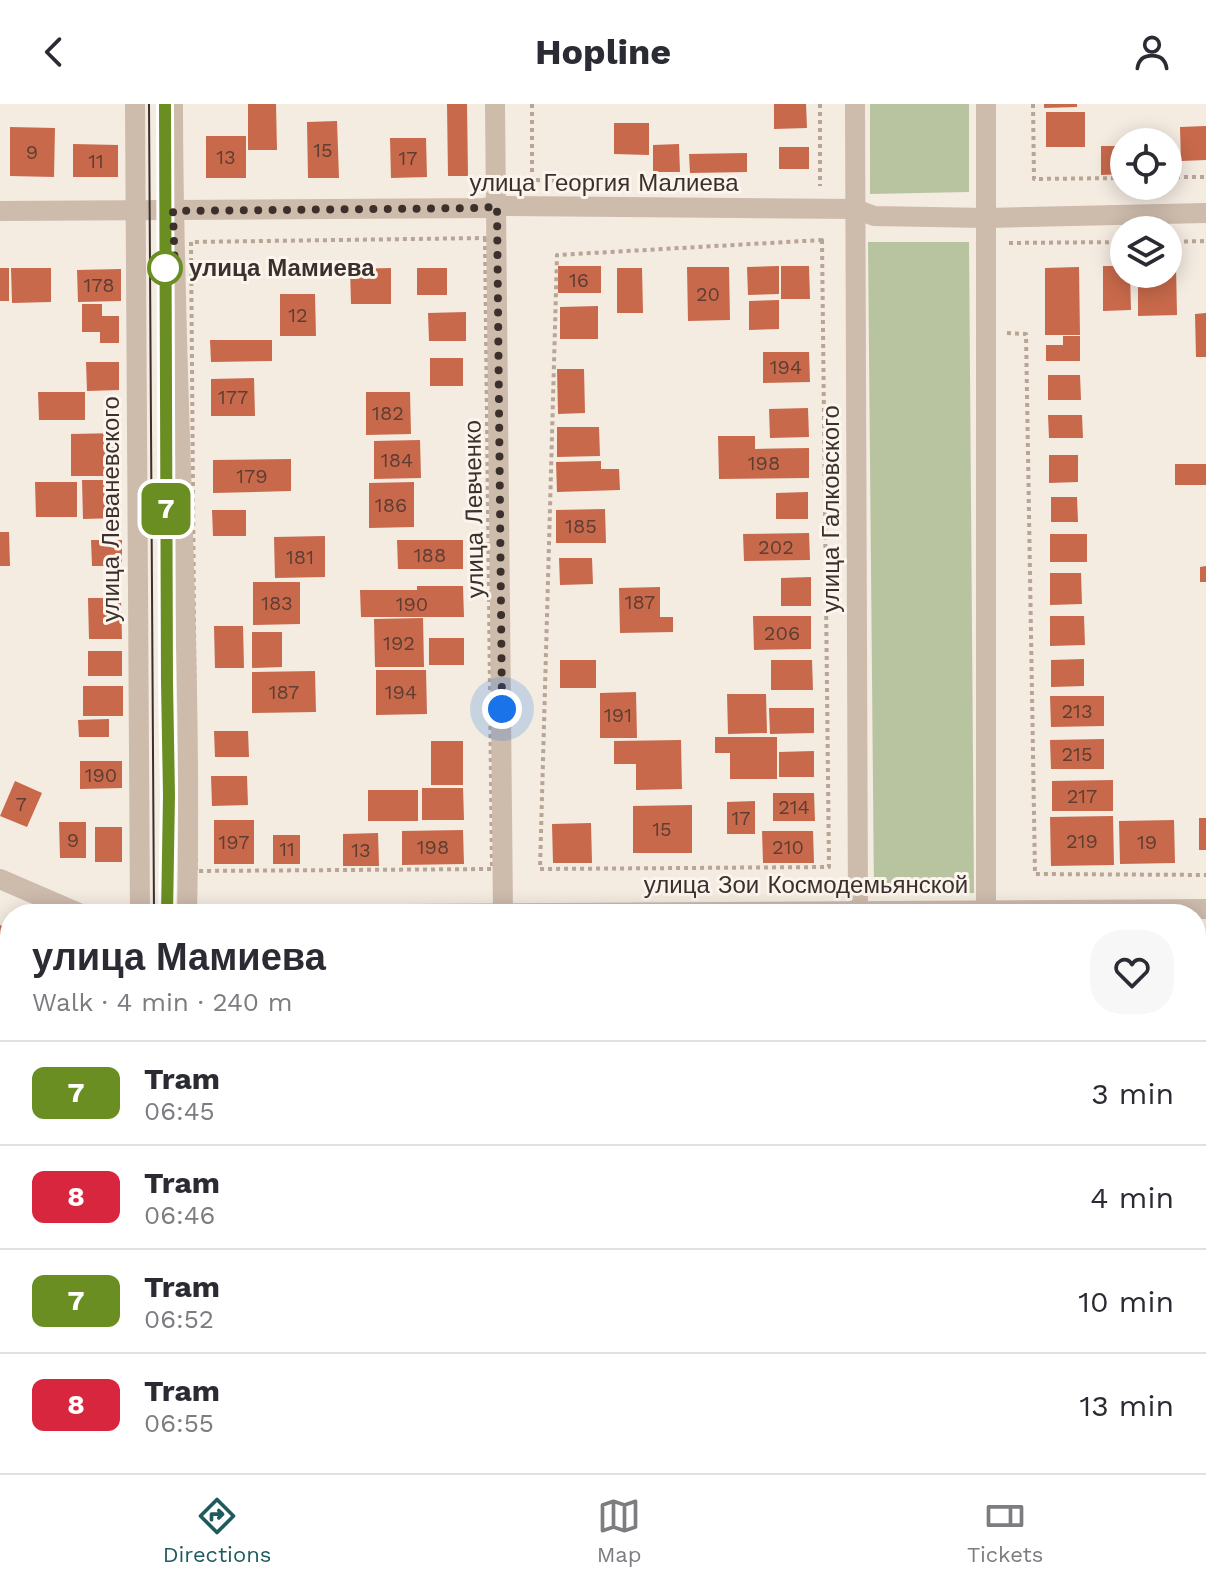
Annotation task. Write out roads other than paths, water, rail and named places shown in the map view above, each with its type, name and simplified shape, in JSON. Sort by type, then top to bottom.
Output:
[{"type":"street","name":"улица Леваневского","points":[[135,104],[140,904]]},
{"type":"street","points":[[173,104],[173,211],[190,798],[187,904]]},
{"type":"street","name":"улица Левченко","points":[[495,104],[502,904]]},
{"type":"street","name":"улица Галковского","points":[[855,104],[858,904]]},
{"type":"street","points":[[986,104],[986,904]]},
{"type":"street","name":"улица Георгия Малиева","points":[[0,211],[497,206],[856,209],[874,216],[987,218],[1206,213]]},
{"type":"street","points":[[0,879],[58,904]]},
{"type":"tram line","points":[[149,104],[154,904]]},
{"type":"tram line","points":[[165,104],[167,904]]},
{"type":"tram line","name":"7","points":[[165,104],[167,904]]},
{"type":"place","name":"улица Мамиева","points":[[165,268]]}]
